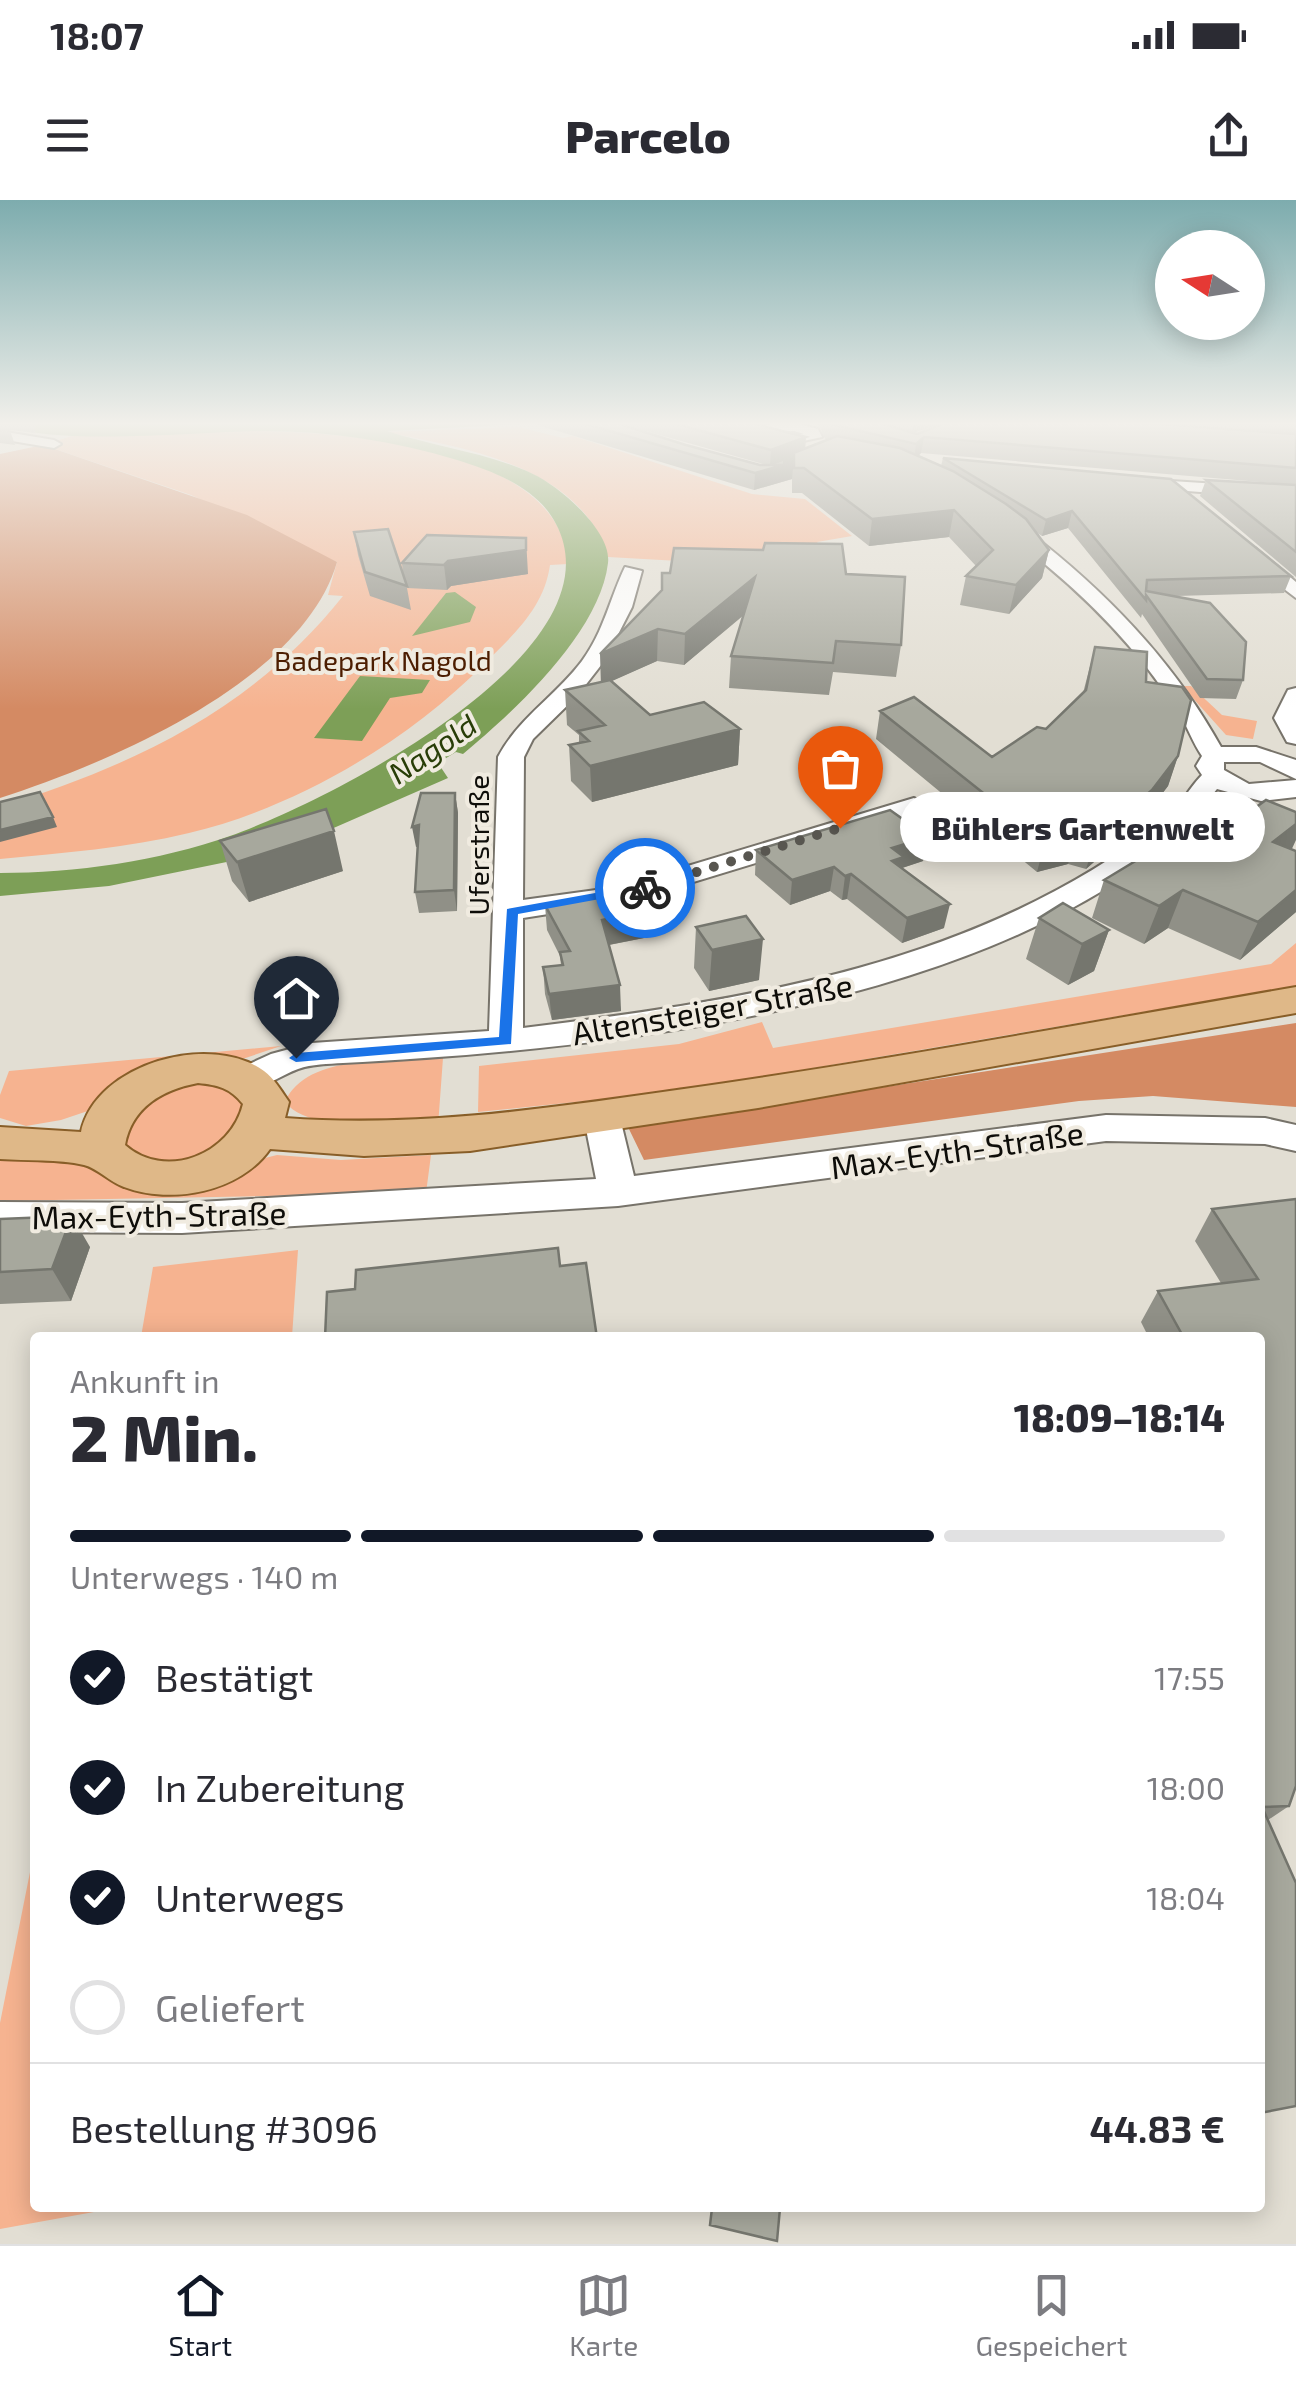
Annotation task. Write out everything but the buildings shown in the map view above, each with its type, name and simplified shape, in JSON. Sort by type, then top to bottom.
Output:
[{"type":"main road","points":[[259,1132],[364,1140],[470,1135],[758,1093],[1296,1000]]},
{"type":"main road","points":[[214,1070],[247,1079],[266,1102],[259,1132],[243,1151],[218,1166],[159,1180],[122,1171],[105,1132],[126,1096],[175,1073],[214,1070]]},
{"type":"main road","points":[[0,1143],[105,1132]]},
{"type":"street","points":[[996,518],[1075,578],[1195,720],[1242,752],[1290,760]]},
{"type":"street","points":[[1240,545],[1296,592]]},
{"type":"street","name":"Uferstraße","points":[[506,1041],[512,911],[510,757],[520,736],[557,704],[588,666],[626,600],[632,570]]},
{"type":"street","points":[[1296,695],[1286,718],[1296,737]]},
{"type":"street","points":[[1195,720],[1214,766],[1246,790],[1289,793]]},
{"type":"street","points":[[1214,766],[1242,752]]},
{"type":"street","name":"Altensteiger Straße","points":[[247,1079],[296,1058],[506,1041],[764,1005],[875,979],[980,941],[1054,905],[1176,826],[1195,804],[1214,766]]},
{"type":"street","name":"Altensteiger Straße","points":[[1195,804],[1246,790]]},
{"type":"street","points":[[512,911],[620,895],[914,806]]},
{"type":"street","points":[[601,1114],[618,1192]]},
{"type":"street","name":"Max-Eyth-Straße","points":[[0,1218],[182,1218],[618,1192],[1106,1128],[1265,1131],[1296,1138]]},
{"type":"green space","name":"Badepark Nagold","points":[[242,518],[551,518],[568,564],[550,565],[541,594],[526,619],[454,692],[386,745],[309,789],[229,822],[189,833],[119,846],[0,859],[0,807],[144,752],[231,701],[308,636],[343,596],[328,595],[337,562]]},
{"type":"green space","points":[[588,518],[830,518],[852,536],[817,542],[839,570],[608,557]]},
{"type":"green space","points":[[1182,686],[1191,686],[1222,715],[1257,721],[1253,739],[1226,735]]},
{"type":"green space","points":[[1296,943],[1296,986],[672,1092],[478,1112],[479,1066],[679,1044],[762,1022],[773,1048],[1271,964]]},
{"type":"green space","points":[[281,1046],[61,1120],[26,1126],[0,1118],[0,1095],[9,1071]]},
{"type":"green space","points":[[443,1058],[438,1126],[334,1123],[297,1112],[285,1102],[296,1086],[332,1067],[378,1060]]},
{"type":"green space","points":[[189,1081],[233,1087],[250,1113],[206,1154],[178,1165],[143,1157],[121,1146],[126,1113]]},
{"type":"green space","points":[[277,1155],[341,1160],[431,1155],[426,1193],[0,1201],[0,1161],[70,1156],[93,1163],[241,1164]]},
{"type":"green space","points":[[298,1250],[292,1332],[142,1332],[153,1267]]},
{"type":"green space","points":[[30,1872],[30,2212],[94,2212],[0,2229],[0,2023]]},
{"type":"shaded area","points":[[0,518],[253,518],[337,562],[317,605],[285,644],[244,680],[197,712],[146,739],[0,798]]},
{"type":"shaded area","points":[[1296,1023],[1296,1107],[1153,1096],[1079,1101],[644,1160],[628,1127]]},
{"type":"water","name":"Nagold","points":[[553,518],[588,518],[593,524],[607,550],[602,589],[572,642],[530,693],[463,754],[456,752],[438,763],[448,778],[281,851],[109,886],[0,896],[0,873],[116,864],[230,836],[330,791],[454,716],[508,671],[547,623],[565,573]]},
{"type":"water","points":[[455,592],[476,607],[470,622],[412,636],[446,593]]},
{"type":"water","points":[[360,676],[430,680],[422,693],[390,698],[362,741],[314,738]]},
{"type":"way so far","points":[[645,888],[840,828]]},
{"type":"place","name":"Bühlers Gartenwelt","points":[[840,828]]},
{"type":"route","points":[[296,1058],[506,1041],[512,911],[645,888]]}]
